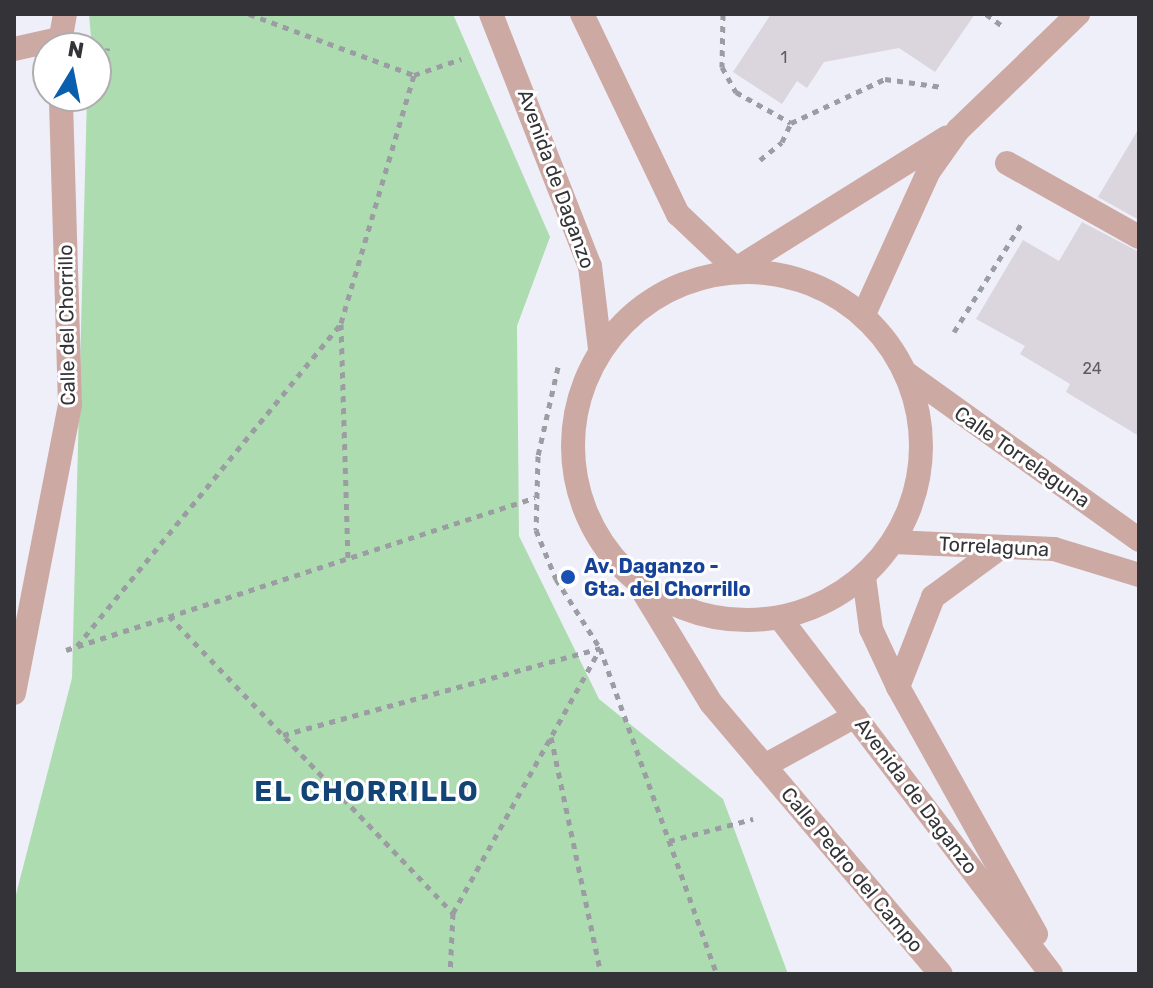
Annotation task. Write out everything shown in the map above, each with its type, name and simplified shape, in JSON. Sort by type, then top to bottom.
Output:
[{"type":"street","name":"Avenida de Daganzo","points":[[491,14],[590,266],[600,349]]},
{"type":"street","points":[[582,14],[678,214],[736,269],[813,285],[864,314],[906,373],[922,429],[917,488],[893,542],[864,577],[825,602],[780,618],[719,617],[681,607],[636,581],[601,542],[579,496],[572,444],[580,392],[600,349],[660,295],[736,269],[958,130]]},
{"type":"street","points":[[864,314],[929,171],[958,130],[1078,14]]},
{"type":"street","name":"Calle del Chorrillo","points":[[14,693],[70,405],[61,112]]},
{"type":"street","points":[[1007,163],[1139,237]]},
{"type":"street","name":"Calle Torrelaguna","points":[[906,373],[1139,540]]},
{"type":"street","name":"Torrelaguna","points":[[893,542],[1054,549],[1139,575]]},
{"type":"street","points":[[898,687],[933,597],[1001,547]]},
{"type":"street","name":"Avenida de Daganzo","points":[[864,577],[871,629],[898,687],[1058,974]]},
{"type":"street","name":"Calle Pedro del Campo","points":[[636,581],[711,703],[941,974]]},
{"type":"street","name":"Avenida de Daganzo","points":[[780,618],[1051,974]]},
{"type":"street","points":[[764,766],[855,716]]},
{"type":"path","points":[[249,14],[414,75],[461,59],[467,73]]},
{"type":"path","points":[[723,14],[722,67],[736,92],[791,123]]},
{"type":"path","points":[[986,14],[1001,25]]},
{"type":"path","points":[[348,559],[341,323],[414,75]]},
{"type":"path","points":[[760,160],[782,142],[791,123],[885,79],[948,88]]},
{"type":"path","points":[[954,332],[1021,224]]},
{"type":"path","points":[[77,646],[341,323]]},
{"type":"path","points":[[561,356],[535,498],[536,530],[556,579],[600,648],[717,974]]},
{"type":"path","points":[[50,657],[535,498]]},
{"type":"path","points":[[169,616],[453,913]]},
{"type":"path","points":[[283,735],[600,648]]},
{"type":"path","points":[[450,974],[453,913],[600,648]]},
{"type":"path","points":[[551,737],[601,974]]},
{"type":"path","points":[[669,841],[754,818]]},
{"type":"green space","points":[[89,14],[453,14],[550,237],[517,326],[519,536],[599,699],[723,799],[788,974],[14,974],[14,902],[72,678],[87,112],[112,112],[112,32],[91,32]]},
{"type":"building","points":[[771,14],[975,14],[935,72],[899,48],[824,62],[807,88],[797,81],[782,104],[733,72]]},
{"type":"building","points":[[1139,128],[1139,220],[1098,197]]},
{"type":"building","points":[[1082,222],[1139,252],[1139,436],[1066,392],[1070,384],[1020,354],[1025,346],[976,319],[1023,240],[1059,261]]},
{"type":"place","name":"Av. Daganzo - Gta. del Chorrillo","points":[[568,577]]},
{"type":"district","name":"EL CHORRILLO","points":[[367,792]]}]
